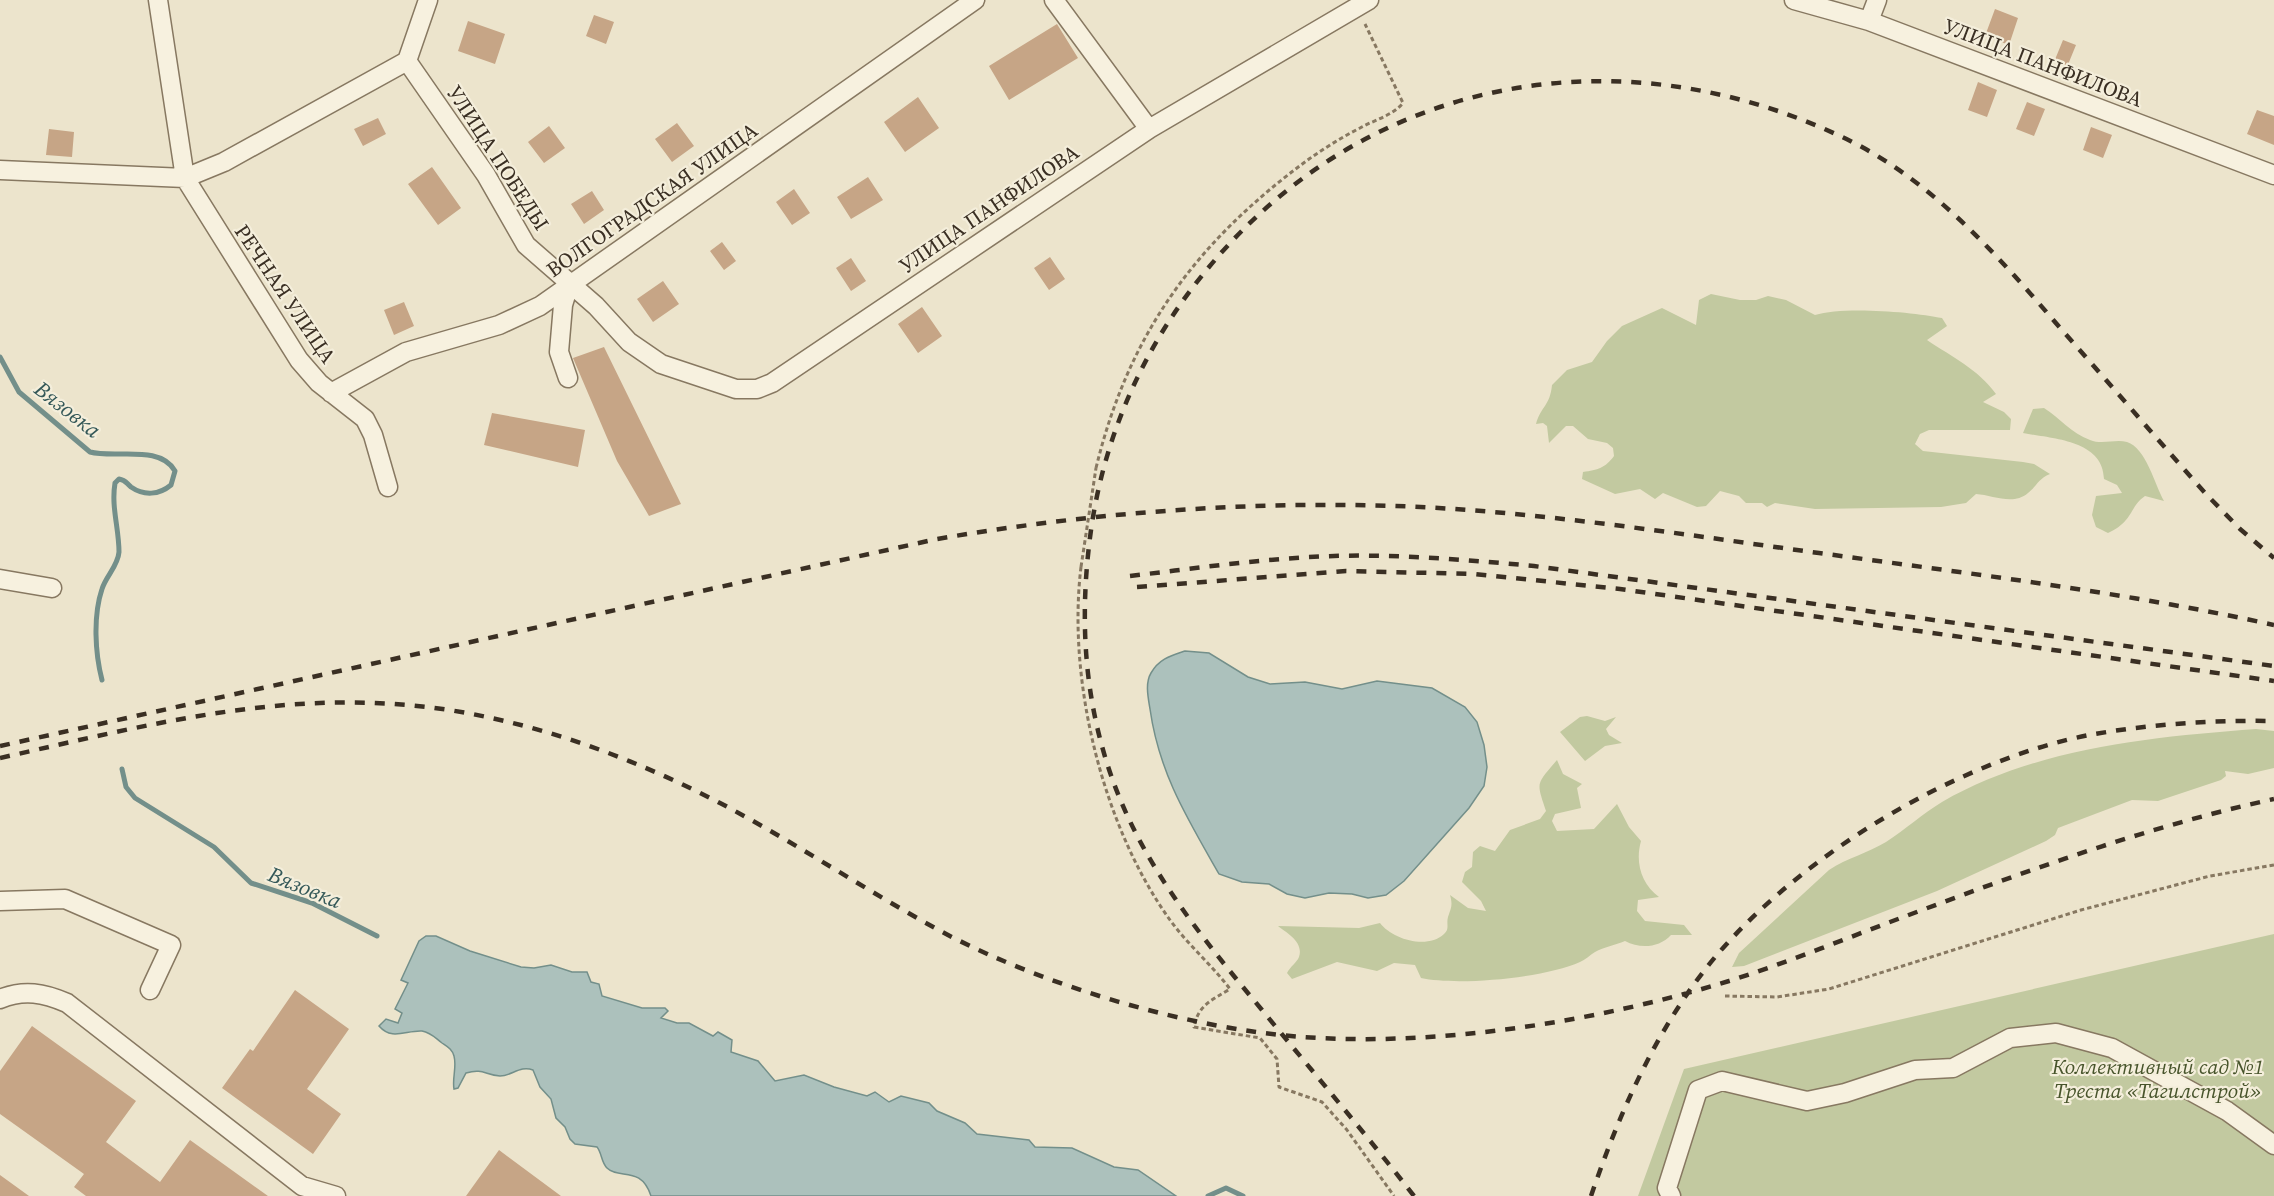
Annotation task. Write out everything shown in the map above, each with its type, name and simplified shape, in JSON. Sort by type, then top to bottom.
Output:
[{"type":"street","name":"РЕЧНАЯ УЛИЦА","points":[[158,0],[185,178],[299,360],[319,383],[365,419],[373,435],[388,487]]},
{"type":"street","points":[[0,170],[185,178],[224,162],[407,61],[428,0]]},
{"type":"street","name":"ВОЛГОГРАДСКАЯ УЛИЦА","points":[[331,393],[406,352],[520,317],[975,0]]},
{"type":"street","points":[[1054,0],[1149,129]]},
{"type":"street","name":"УЛИЦА ПАНФИЛОВА","points":[[1794,0],[1869,21],[2274,175]]},
{"type":"street","points":[[1869,21],[1877,0]]},
{"type":"street","name":"УЛИЦА ПАНФИЛОВА","points":[[629,342],[661,364],[736,389],[757,389],[772,383],[1149,129],[1363,4]]},
{"type":"street","name":"УЛИЦА ПОБЕДЫ","points":[[407,61],[486,175],[526,245],[569,285],[596,306],[629,342]]},
{"type":"street","points":[[568,378],[559,352],[563,305],[569,285]]},
{"type":"street","points":[[0,579],[52,588]]},
{"type":"street","points":[[0,901],[65,899],[171,945],[150,990]]},
{"type":"street","points":[[0,999],[25,992],[46,994],[67,1003],[302,1186],[336,1196]]},
{"type":"street","points":[[1671,1196],[1667,1188],[1698,1090],[1722,1081],[1807,1101],[1845,1093],[1915,1070],[1953,1068],[2010,1038],[2056,1033],[2112,1048],[2227,1111],[2274,1145]]},
{"type":"path","points":[[1363,4],[1402,103],[1396,111],[1359,128],[1312,158],[1267,191],[1233,223],[1194,266],[1152,322],[1126,373],[1109,418],[1096,468],[1081,567],[1077,635],[1082,681],[1112,812],[1169,919],[1191,946],[1212,964],[1230,989],[1203,1005],[1196,1016],[1194,1027],[1260,1038],[1277,1059],[1279,1087],[1322,1102],[1347,1130],[1394,1196]]},
{"type":"path","points":[[1725,996],[1777,997],[1830,989],[2081,910],[2211,876],[2274,865]]},
{"type":"green space","points":[[1711,294],[1740,300],[1756,300],[1768,296],[1786,300],[1815,315],[1860,310],[1942,318],[1947,326],[1927,340],[1964,364],[1989,385],[1996,394],[1983,402],[2004,412],[2011,419],[2010,430],[1929,430],[1920,434],[1915,444],[1923,451],[2034,464],[2050,474],[2028,493],[2016,499],[1976,494],[1966,503],[1941,507],[1815,509],[1775,503],[1767,507],[1762,503],[1746,503],[1739,496],[1720,491],[1706,506],[1697,507],[1663,493],[1655,499],[1640,489],[1615,494],[1582,479],[1583,472],[1604,466],[1614,456],[1613,448],[1607,443],[1588,439],[1573,426],[1566,426],[1549,443],[1547,426],[1543,423],[1536,424],[1547,402],[1552,385],[1567,370],[1592,362],[1607,341],[1622,326],[1662,308],[1696,325],[1699,300]]},
{"type":"green space","points":[[2044,408],[2090,440],[2122,441],[2134,446],[2145,459],[2164,501],[2145,496],[2127,519],[2116,528],[2108,533],[2096,527],[2092,515],[2096,496],[2122,493],[2117,485],[2104,479],[2101,466],[2095,456],[2086,449],[2062,440],[2023,433],[2033,409]]},
{"type":"green space","points":[[1587,716],[1605,721],[1616,717],[1606,729],[1609,735],[1622,743],[1605,746],[1585,761],[1560,732],[1580,717]]},
{"type":"green space","points":[[2256,729],[2274,731],[2274,768],[2248,774],[2225,771],[2226,776],[2221,780],[2158,801],[2132,800],[2058,828],[2055,835],[2046,841],[1937,891],[1744,966],[1732,967],[1739,953],[1829,870],[1886,842],[1942,802],[1978,784],[2016,769],[2094,748],[2175,736]]},
{"type":"green space","points":[[1557,760],[1563,774],[1582,784],[1577,788],[1581,808],[1555,814],[1552,821],[1557,831],[1594,829],[1617,804],[1629,827],[1641,841],[1639,865],[1641,872],[1648,886],[1659,897],[1638,900],[1637,911],[1645,921],[1684,925],[1692,935],[1671,935],[1661,943],[1649,946],[1625,941],[1598,950],[1582,961],[1565,968],[1501,979],[1457,981],[1421,978],[1415,965],[1394,963],[1377,971],[1337,962],[1292,979],[1287,973],[1300,952],[1294,938],[1278,926],[1359,928],[1380,923],[1385,929],[1401,938],[1419,942],[1437,939],[1447,930],[1451,909],[1450,895],[1468,908],[1486,911],[1481,901],[1462,882],[1465,872],[1472,867],[1473,852],[1480,846],[1495,851],[1510,830],[1540,819],[1546,811],[1540,784]]},
{"type":"green space","name":"Коллективный сад №1 Треста «Тагилстрой»","points":[[2274,934],[2274,1196],[1638,1196],[1684,1069]]},
{"type":"water","points":[[1185,651],[1209,653],[1248,677],[1270,684],[1305,682],[1342,689],[1377,681],[1432,688],[1465,707],[1477,722],[1484,745],[1487,767],[1484,786],[1469,808],[1404,881],[1386,895],[1368,898],[1352,894],[1329,893],[1305,898],[1287,894],[1269,884],[1242,882],[1219,874],[1185,814],[1167,775],[1154,732],[1148,700],[1148,681],[1154,668],[1165,659]]},
{"type":"water","points":[[426,936],[436,936],[470,951],[521,967],[534,968],[551,965],[572,972],[587,972],[591,982],[599,984],[602,996],[642,1008],[665,1008],[668,1011],[661,1018],[677,1023],[689,1023],[713,1036],[718,1032],[732,1040],[731,1052],[758,1061],[775,1081],[804,1075],[834,1087],[867,1096],[875,1092],[889,1102],[901,1096],[929,1103],[937,1111],[965,1123],[977,1134],[1029,1140],[1035,1147],[1072,1148],[1114,1167],[1138,1170],[1176,1196],[651,1196],[642,1180],[607,1168],[597,1147],[575,1144],[570,1139],[565,1127],[556,1118],[551,1099],[540,1087],[533,1070],[524,1069],[500,1076],[480,1071],[466,1073],[458,1088],[454,1089],[455,1060],[448,1047],[431,1034],[422,1031],[394,1034],[379,1026],[386,1019],[398,1023],[402,1013],[395,1009],[408,983],[401,980],[419,941]]},
{"type":"building","points":[[1995,9],[2018,18],[2009,45],[1985,36]]},
{"type":"building","points":[[594,15],[614,22],[606,44],[586,36]]},
{"type":"building","points":[[468,21],[505,34],[495,64],[458,51]]},
{"type":"building","points":[[1057,24],[1078,58],[1009,100],[989,66]]},
{"type":"building","points":[[2063,40],[2076,45],[2067,67],[2054,62]]},
{"type":"building","points":[[1978,82],[1997,90],[1987,117],[1968,110]]},
{"type":"building","points":[[918,97],[939,128],[905,152],[884,122]]},
{"type":"building","points":[[2027,102],[2045,109],[2034,136],[2016,129]]},
{"type":"building","points":[[2257,110],[2274,116],[2274,145],[2247,134]]},
{"type":"building","points":[[378,118],[386,134],[363,146],[354,129]]},
{"type":"building","points":[[677,123],[694,146],[672,162],[655,139]]},
{"type":"building","points":[[549,126],[565,148],[544,163],[528,142]]},
{"type":"building","points":[[2091,127],[2112,135],[2103,158],[2083,150]]},
{"type":"building","points":[[49,129],[74,132],[72,157],[46,155]]},
{"type":"building","points":[[432,167],[461,208],[438,225],[408,184]]},
{"type":"building","points":[[868,177],[883,200],[851,219],[837,197]]},
{"type":"building","points":[[794,189],[810,213],[792,225],[776,202]]},
{"type":"building","points":[[592,191],[604,210],[584,224],[571,204]]},
{"type":"building","points":[[722,242],[736,261],[724,270],[710,251]]},
{"type":"building","points":[[1050,257],[1065,279],[1049,290],[1034,268]]},
{"type":"building","points":[[851,258],[866,281],[851,291],[836,268]]},
{"type":"building","points":[[663,281],[679,304],[653,322],[637,299]]},
{"type":"building","points":[[404,302],[414,326],[394,335],[384,310]]},
{"type":"building","points":[[922,307],[942,336],[918,353],[898,324]]},
{"type":"building","points":[[604,347],[681,504],[649,516],[617,461],[573,358]]},
{"type":"building","points":[[492,413],[585,430],[578,467],[484,445]]},
{"type":"building","points":[[295,990],[349,1029],[307,1089],[341,1114],[313,1154],[222,1088],[250,1049],[253,1051]]},
{"type":"building","points":[[32,1026],[136,1101],[106,1142],[160,1182],[190,1140],[268,1196],[86,1196],[74,1187],[84,1174],[0,1114],[0,1071]]},
{"type":"building","points":[[499,1150],[561,1196],[466,1196]]},
{"type":"building","points":[[0,1175],[29,1196],[0,1196]]},
{"type":"waterway","name":"Вязовка","points":[[0,357],[19,392],[90,452],[148,455],[168,463],[175,471],[171,485],[156,492],[141,492],[121,479],[115,483],[114,501],[119,552],[102,589],[96,623],[102,680]]},
{"type":"waterway","name":"Вязовка","points":[[122,769],[126,787],[135,798],[214,847],[251,883],[312,903],[377,936]]},
{"type":"waterway","name":"Вязовка","points":[[1208,1196],[1226,1188],[1243,1196]]},
{"type":"railway","points":[[1414,1196],[1215,952],[1171,893],[1134,830],[1119,796],[1106,760],[1092,701],[1085,613],[1088,553],[1099,488],[1119,420],[1149,355],[1187,295],[1209,267],[1273,202],[1343,151],[1420,114],[1501,91],[1585,81],[1670,86],[1756,104],[1840,136],[1873,153],[1933,196],[1988,247],[2013,274],[2205,493],[2240,529],[2274,558]]},
{"type":"railway","points":[[0,746],[937,539],[1051,522],[1223,507],[1396,506],[1555,518],[2048,584],[2218,613],[2274,625]]},
{"type":"railway","points":[[1130,576],[1258,561],[1334,556],[1409,557],[1484,562],[1534,566],[2274,666]]},
{"type":"railway","points":[[1137,587],[1346,571],[1475,574],[1620,589],[2274,681]]},
{"type":"railway","points":[[0,758],[167,722],[223,712],[278,706],[334,703],[391,704],[484,716],[554,734],[622,758],[688,787],[749,819],[948,935],[1030,972],[1121,1002],[1214,1025],[1303,1037],[1355,1039],[1409,1038],[1519,1028],[1627,1008],[1679,995],[1772,967],[2084,852],[2178,823],[2274,799]]},
{"type":"railway","points":[[1591,1196],[1615,1132],[1643,1070],[1676,1011],[1695,983],[1716,956],[1752,918],[1792,882],[1837,848],[1936,789],[1987,766],[2039,748],[2089,735],[2158,725],[2274,721]]}]
